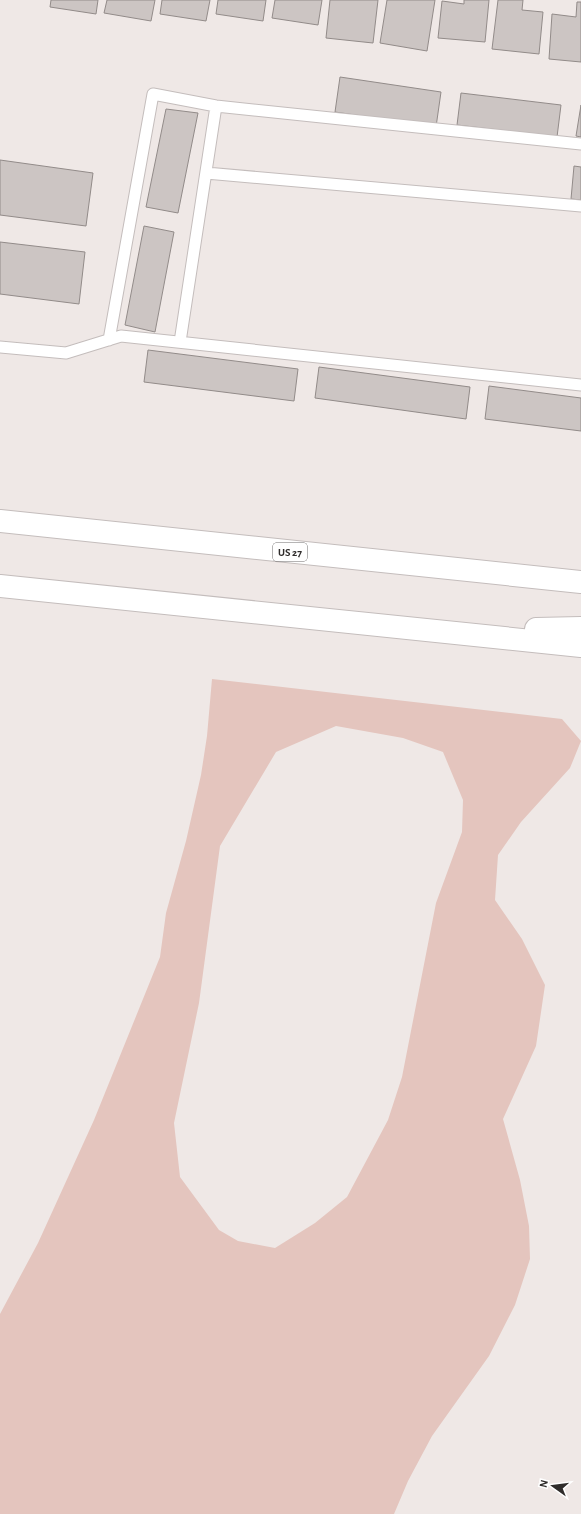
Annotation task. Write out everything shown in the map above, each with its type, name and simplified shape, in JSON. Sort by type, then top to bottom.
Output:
[{"type":"highway","name":"US 27","points":[[0,521],[581,582]]},
{"type":"highway","points":[[0,586],[581,646]]},
{"type":"highway","points":[[442,632],[581,628]]},
{"type":"lane","points":[[109,340],[153,94],[216,106],[581,144]]},
{"type":"lane","points":[[180,342],[216,106]]},
{"type":"lane","points":[[206,173],[581,206]]},
{"type":"lane","points":[[0,347],[66,353],[121,336],[581,384]]},
{"type":"shaded area","points":[[212,679],[562,719],[581,741],[570,768],[521,822],[498,855],[495,900],[522,939],[545,985],[536,1046],[503,1119],[520,1180],[529,1226],[530,1259],[515,1305],[489,1356],[432,1436],[408,1481],[394,1514],[0,1514],[0,1314],[38,1243],[94,1120],[160,957],[166,913],[186,841],[201,775],[207,736]],"holes":[[[336,726],[403,738],[443,752],[463,800],[462,832],[436,903],[402,1077],[388,1120],[347,1197],[315,1223],[275,1248],[238,1241],[219,1230],[180,1177],[174,1123],[199,1003],[220,846],[276,752]]]},
{"type":"building","points":[[51,0],[98,0],[96,14],[50,7]]},
{"type":"building","points":[[107,0],[155,0],[151,21],[104,13]]},
{"type":"building","points":[[162,0],[210,0],[206,21],[160,14]]},
{"type":"building","points":[[218,0],[266,0],[263,21],[216,14]]},
{"type":"building","points":[[275,0],[322,0],[318,25],[272,18]]},
{"type":"building","points":[[330,0],[378,0],[373,43],[326,38]]},
{"type":"building","points":[[387,0],[435,0],[427,51],[380,43]]},
{"type":"building","points":[[464,0],[489,0],[485,42],[438,38],[442,1],[464,4]]},
{"type":"building","points":[[498,0],[523,0],[522,10],[543,12],[539,54],[492,49]]},
{"type":"building","points":[[577,2],[581,2],[581,62],[549,59],[552,14],[576,17]]},
{"type":"building","points":[[340,77],[441,92],[436,127],[335,112]]},
{"type":"building","points":[[461,93],[561,105],[557,137],[457,125]]},
{"type":"building","points":[[581,105],[581,137],[576,136]]},
{"type":"building","points":[[166,109],[198,113],[178,213],[146,207]]},
{"type":"building","points":[[0,160],[93,173],[86,226],[0,215]]},
{"type":"building","points":[[574,166],[581,167],[581,200],[571,199]]},
{"type":"building","points":[[144,226],[174,232],[155,332],[125,325]]},
{"type":"building","points":[[0,242],[85,252],[79,304],[0,294]]},
{"type":"building","points":[[148,350],[298,369],[294,401],[144,382]]},
{"type":"building","points":[[319,367],[470,387],[466,419],[315,398]]},
{"type":"building","points":[[489,386],[581,398],[581,431],[485,419]]}]
